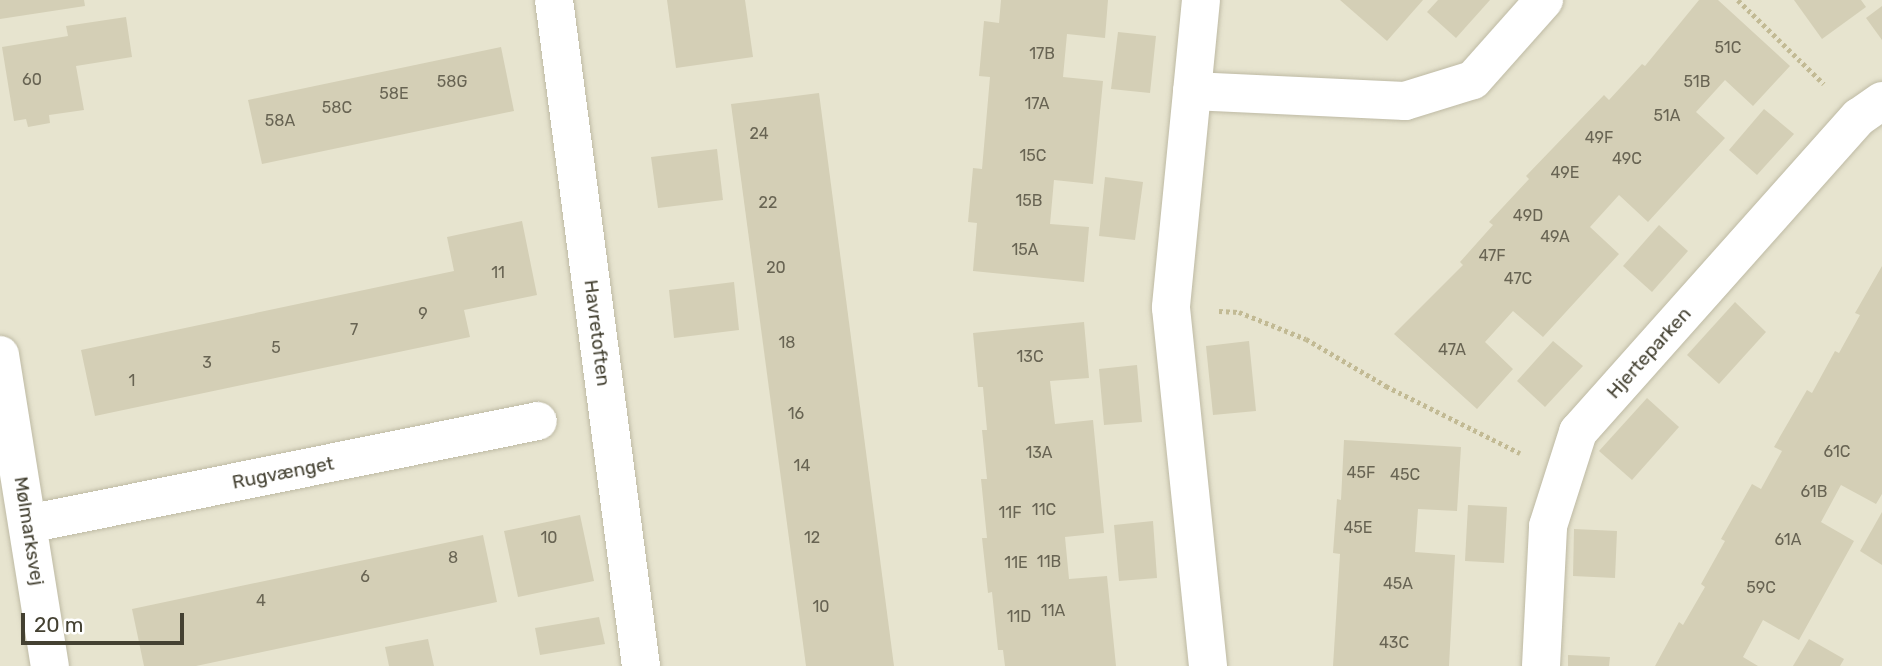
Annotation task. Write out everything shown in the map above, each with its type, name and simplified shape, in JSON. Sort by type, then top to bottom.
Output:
[{"type":"street","name":"Havretoften","points":[[554,0],[641,666]]},
{"type":"street","points":[[1201,0],[1171,307],[1208,666]]},
{"type":"street","points":[[1192,91],[1405,101],[1473,80],[1544,0]]},
{"type":"street","name":"Hjerteparken","points":[[1541,666],[1548,526],[1578,432],[1870,109]]},
{"type":"street","name":"Mølmarksvej","points":[[0,355],[50,666]]},
{"type":"street","name":"Rugvænget","points":[[28,524],[538,421]]},
{"type":"path","points":[[1738,0],[1870,109]]},
{"type":"path","points":[[1171,307],[1239,312],[1306,339],[1386,386],[1564,476]]},
{"type":"shaded area","points":[[0,0],[1882,0],[1882,666],[0,666]]},
{"type":"building","points":[[0,0],[84,0],[85,6],[0,19]]},
{"type":"building","points":[[667,0],[745,0],[753,57],[676,68]]},
{"type":"building","points":[[1001,0],[1108,0],[1105,38],[1067,34],[1063,77],[1103,81],[1093,184],[1054,180],[1050,224],[1089,227],[1084,282],[973,271],[977,223],[968,222],[973,168],[982,169],[990,77],[979,76],[984,21],[999,23]]},
{"type":"building","points":[[1340,0],[1423,0],[1387,41]]},
{"type":"building","points":[[1438,0],[1490,0],[1456,38],[1427,12]]},
{"type":"building","points":[[1699,0],[1718,0],[1790,66],[1753,106],[1725,80],[1696,112],[1725,138],[1648,222],[1619,195],[1590,227],[1619,254],[1543,337],[1513,311],[1485,342],[1513,369],[1477,409],[1394,334],[1463,265],[1460,262],[1493,225],[1489,222],[1529,179],[1526,176],[1604,95],[1609,100],[1642,64],[1645,66]]},
{"type":"building","points":[[1794,0],[1861,0],[1866,7],[1822,39]]},
{"type":"building","points":[[1882,6],[1882,40],[1866,18]]},
{"type":"building","points":[[126,17],[132,57],[76,66],[84,110],[49,115],[50,123],[28,127],[26,119],[14,121],[2,47],[68,36],[66,26]]},
{"type":"building","points":[[1118,32],[1156,36],[1150,93],[1111,89]]},
{"type":"building","points":[[501,47],[514,111],[262,164],[248,100]]},
{"type":"building","points":[[819,93],[894,666],[806,666],[731,104]]},
{"type":"building","points":[[1764,109],[1794,134],[1757,175],[1729,150]]},
{"type":"building","points":[[717,149],[723,200],[658,208],[651,157]]},
{"type":"building","points":[[1105,177],[1143,182],[1135,240],[1099,236]]},
{"type":"building","points":[[522,221],[537,295],[464,310],[470,337],[95,416],[81,350],[454,271],[447,237]]},
{"type":"building","points":[[1659,225],[1688,251],[1652,292],[1623,266]]},
{"type":"building","points":[[1882,266],[1882,494],[1876,504],[1841,485],[1821,522],[1854,541],[1799,640],[1763,620],[1743,657],[1758,666],[1655,666],[1679,622],[1683,625],[1705,587],[1701,584],[1725,541],[1721,539],[1752,484],[1761,489],[1782,451],[1774,447],[1807,390],[1812,393],[1835,351],[1839,353],[1860,315],[1855,313]]},
{"type":"building","points":[[734,282],[739,330],[674,338],[669,290]]},
{"type":"building","points":[[1735,302],[1766,332],[1719,384],[1687,355]]},
{"type":"building","points":[[1084,322],[1089,378],[1050,381],[1055,424],[1093,420],[1104,533],[1065,537],[1069,579],[1107,576],[1116,666],[1005,666],[1003,650],[998,650],[992,592],[988,593],[982,538],[987,538],[981,479],[987,479],[982,430],[987,430],[983,387],[978,387],[973,333]]},
{"type":"building","points":[[1249,341],[1256,411],[1213,415],[1206,346]]},
{"type":"building","points":[[1553,341],[1583,366],[1545,407],[1517,381]]},
{"type":"building","points":[[1137,365],[1142,422],[1104,425],[1099,369]]},
{"type":"building","points":[[1647,398],[1679,427],[1632,480],[1599,451]]},
{"type":"building","points":[[1344,440],[1461,447],[1457,511],[1418,509],[1415,552],[1455,555],[1449,666],[1333,666],[1340,554],[1333,553],[1337,499],[1341,500]]},
{"type":"building","points":[[1468,505],[1507,507],[1504,563],[1465,561]]},
{"type":"building","points":[[1882,512],[1882,565],[1860,551]]},
{"type":"building","points":[[580,515],[594,581],[518,597],[504,531]]},
{"type":"building","points":[[1153,521],[1157,578],[1119,581],[1114,525]]},
{"type":"building","points":[[1574,529],[1617,531],[1615,578],[1573,576]]},
{"type":"building","points":[[483,535],[497,602],[196,666],[144,666],[132,609]]},
{"type":"building","points":[[599,617],[605,644],[540,655],[535,628]]},
{"type":"building","points":[[428,639],[434,666],[389,666],[385,647]]},
{"type":"building","points":[[1809,639],[1844,659],[1840,666],[1793,666]]},
{"type":"building","points":[[1568,655],[1610,657],[1609,666],[1568,666]]}]
